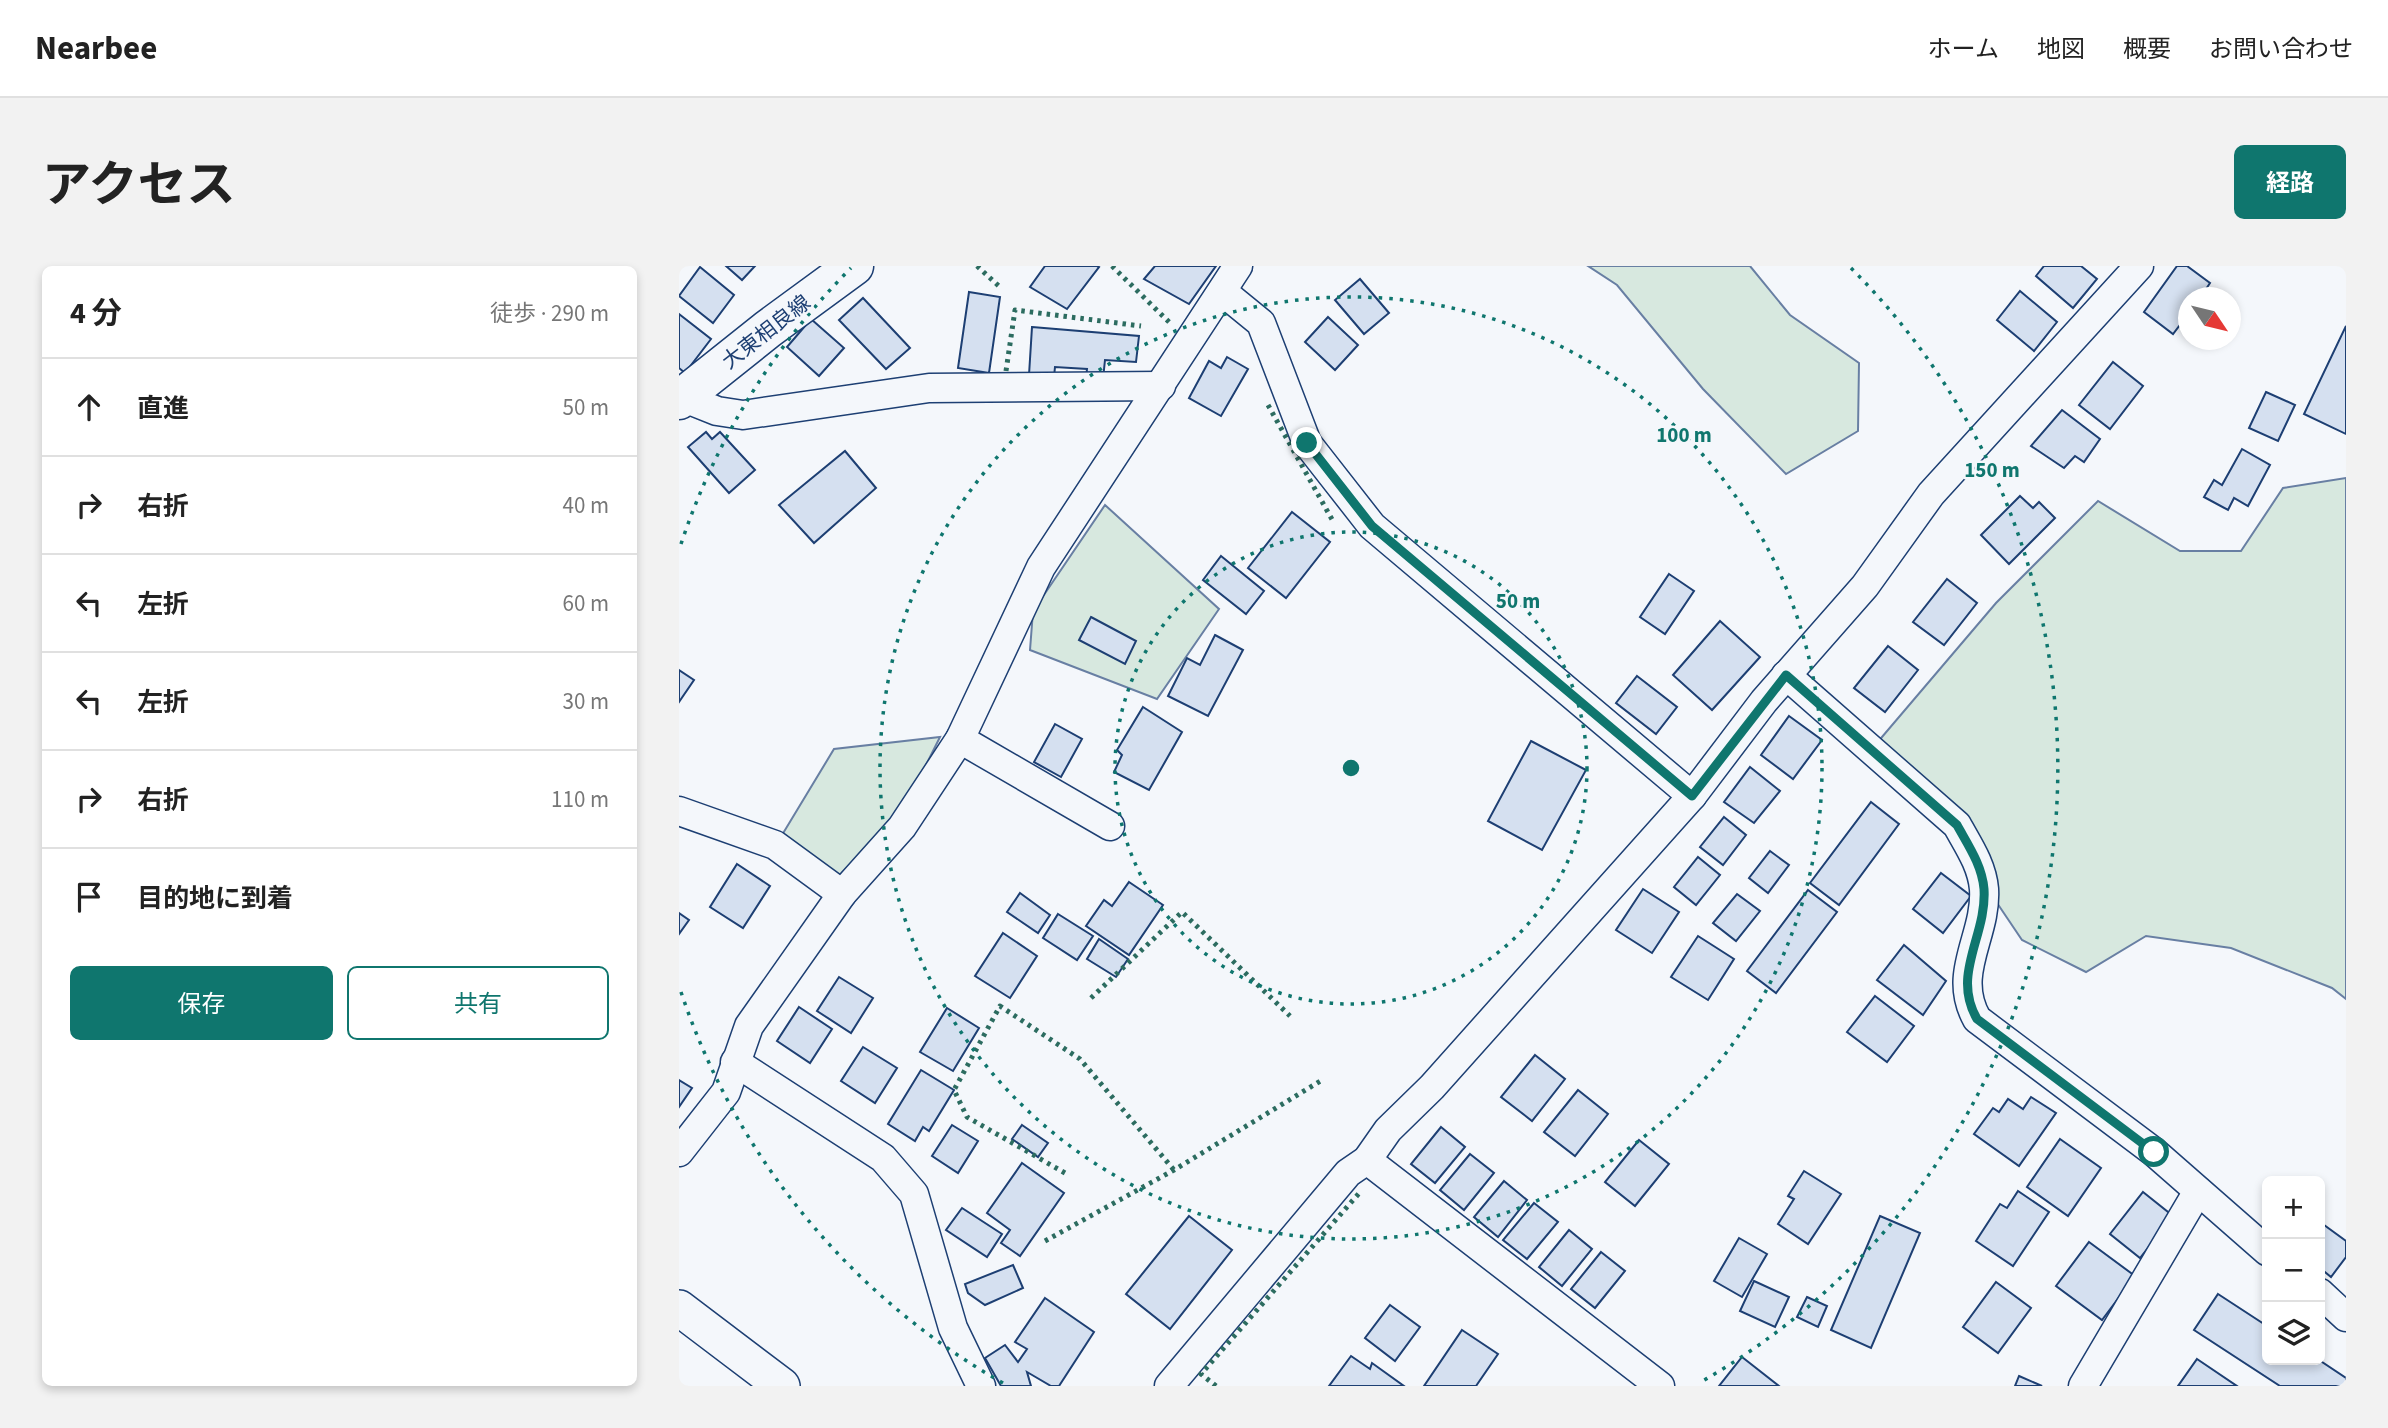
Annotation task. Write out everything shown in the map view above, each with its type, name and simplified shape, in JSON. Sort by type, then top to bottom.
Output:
[{"type":"main road","name":"大東相良線","points":[[681,399],[768,328],[854,266]]},
{"type":"street","points":[[679,1152],[726,1092],[749,1026],[842,894],[902,827],[960,739],[1041,567],[1238,266]]},
{"type":"street","points":[[1169,1386],[1348,1173],[1367,1160],[1388,1130],[1432,1087],[1692,796],[1786,675],[1865,586],[1931,494],[2139,266]]},
{"type":"street","points":[[1223,292],[1261,323],[1307,443],[1372,526],[1692,796]]},
{"type":"street","points":[[681,399],[717,411],[743,415],[929,388],[1161,386]]},
{"type":"street","points":[[1786,675],[1957,825],[1975,856],[1984,886],[1983,911],[1966,979],[1967,1002],[1977,1019],[2154,1152],[2262,1247]]},
{"type":"street","points":[[960,739],[1110,826]]},
{"type":"street","points":[[679,811],[775,845],[842,894]]},
{"type":"street","points":[[735,1062],[883,1158],[914,1194],[953,1328],[981,1386]]},
{"type":"street","points":[[1367,1160],[1660,1386]]},
{"type":"street","points":[[2083,1386],[2198,1191]]},
{"type":"street","points":[[2325,1298],[2346,1317]]},
{"type":"street","points":[[679,1308],[782,1386]]},
{"type":"shaded area","points":[[1588,266],[1750,266],[1790,315],[1859,363],[1858,431],[1786,474],[1703,389],[1617,285]]},
{"type":"shaded area","points":[[2346,478],[2346,999],[2332,988],[2231,948],[2146,936],[2086,972],[2022,940],[1927,799],[1876,744],[1996,603],[2098,501],[2180,551],[2241,551],[2283,488]]},
{"type":"shaded area","points":[[1105,505],[1219,609],[1157,699],[1030,650],[1033,611]]},
{"type":"shaded area","points":[[940,737],[904,809],[835,880],[782,835],[834,749]]},
{"type":"building","points":[[726,266],[755,266],[742,280]]},
{"type":"building","points":[[1045,266],[1099,267],[1067,309],[1030,287]]},
{"type":"building","points":[[1155,266],[1216,266],[1189,304],[1144,279]]},
{"type":"building","points":[[2044,266],[2081,266],[2097,279],[2073,308],[2036,276]]},
{"type":"building","points":[[2177,266],[2187,266],[2210,283],[2207,287],[2178,287],[2178,327],[2173,334],[2144,312]]},
{"type":"building","points":[[700,267],[734,295],[713,323],[679,296]]},
{"type":"building","points":[[1360,279],[1389,313],[1364,334],[1335,300]]},
{"type":"building","points":[[2020,291],[2057,322],[2034,351],[1997,320]]},
{"type":"building","points":[[969,292],[1000,297],[989,373],[958,368]]},
{"type":"building","points":[[863,298],[910,348],[886,369],[839,320]]},
{"type":"building","points":[[679,314],[711,339],[685,373],[679,368]]},
{"type":"building","points":[[1328,317],[1358,345],[1335,370],[1305,342]]},
{"type":"building","points":[[811,319],[844,348],[819,376],[787,347]]},
{"type":"building","points":[[2346,326],[2346,434],[2304,414]]},
{"type":"building","points":[[1032,327],[1139,336],[1136,362],[1105,360],[1103,379],[1086,378],[1087,369],[1055,367],[1054,377],[1029,375]]},
{"type":"building","points":[[1227,357],[1248,369],[1221,416],[1189,398],[1209,361],[1221,368]]},
{"type":"building","points":[[2113,362],[2143,386],[2110,429],[2079,405]]},
{"type":"building","points":[[2266,392],[2295,405],[2278,441],[2249,428]]},
{"type":"building","points":[[2062,410],[2100,439],[2084,462],[2075,456],[2064,468],[2031,446]]},
{"type":"building","points":[[706,432],[712,439],[720,432],[755,470],[729,493],[688,447]]},
{"type":"building","points":[[2242,449],[2270,465],[2248,506],[2234,498],[2228,510],[2204,497],[2214,480],[2222,485]]},
{"type":"building","points":[[845,451],[876,488],[814,543],[779,505]]},
{"type":"building","points":[[2020,496],[2033,508],[2039,502],[2055,518],[2009,564],[1981,535]]},
{"type":"building","points":[[1292,512],[1330,542],[1286,598],[1248,568]]},
{"type":"building","points":[[1221,556],[1264,591],[1246,614],[1203,580]]},
{"type":"building","points":[[1669,574],[1694,591],[1665,634],[1640,617]]},
{"type":"building","points":[[1947,579],[1977,603],[1944,645],[1913,622]]},
{"type":"building","points":[[1091,617],[1136,641],[1125,664],[1079,640]]},
{"type":"building","points":[[1720,621],[1760,657],[1712,710],[1673,675]]},
{"type":"building","points":[[1215,635],[1243,650],[1208,716],[1168,696],[1187,658],[1200,665]]},
{"type":"building","points":[[1888,646],[1918,670],[1885,712],[1854,688]]},
{"type":"building","points":[[679,670],[694,680],[679,702]]},
{"type":"building","points":[[1637,676],[1677,707],[1656,734],[1616,703]]},
{"type":"building","points":[[1143,707],[1182,732],[1149,790],[1114,772],[1122,755],[1117,750]]},
{"type":"building","points":[[1789,716],[1822,740],[1793,779],[1761,755]]},
{"type":"building","points":[[1055,724],[1082,739],[1061,777],[1034,762]]},
{"type":"building","points":[[1531,741],[1586,770],[1542,850],[1488,821]]},
{"type":"building","points":[[1750,767],[1780,791],[1754,823],[1724,802]]},
{"type":"building","points":[[1871,802],[1899,824],[1839,905],[1810,883]]},
{"type":"building","points":[[1724,817],[1746,835],[1723,865],[1700,847]]},
{"type":"building","points":[[1770,851],[1789,865],[1768,893],[1749,878]]},
{"type":"building","points":[[1698,857],[1720,875],[1696,905],[1674,887]]},
{"type":"building","points":[[737,864],[770,886],[743,928],[710,907]]},
{"type":"building","points":[[1941,873],[1971,896],[1943,933],[1913,909]]},
{"type":"building","points":[[1129,882],[1163,905],[1129,955],[1086,926],[1104,900],[1112,906]]},
{"type":"building","points":[[1643,889],[1679,912],[1652,953],[1616,930]]},
{"type":"building","points":[[1808,890],[1837,912],[1776,993],[1747,971]]},
{"type":"building","points":[[1020,893],[1050,915],[1038,933],[1007,912]]},
{"type":"building","points":[[1737,894],[1760,911],[1736,941],[1713,923]]},
{"type":"building","points":[[679,913],[689,920],[679,934]]},
{"type":"building","points":[[1058,914],[1093,936],[1077,960],[1043,938]]},
{"type":"building","points":[[1003,933],[1037,956],[1010,998],[975,976]]},
{"type":"building","points":[[1698,936],[1734,959],[1708,1000],[1671,977]]},
{"type":"building","points":[[1099,939],[1128,959],[1116,977],[1087,959]]},
{"type":"building","points":[[1904,945],[1946,981],[1923,1015],[1877,980]]},
{"type":"building","points":[[839,977],[873,998],[851,1033],[817,1011]]},
{"type":"building","points":[[1875,996],[1914,1026],[1887,1062],[1847,1032]]},
{"type":"building","points":[[799,1007],[832,1029],[810,1063],[777,1041]]},
{"type":"building","points":[[947,1008],[979,1028],[953,1071],[920,1052]]},
{"type":"building","points":[[863,1047],[897,1068],[875,1103],[841,1081]]},
{"type":"building","points":[[1535,1055],[1565,1079],[1532,1121],[1501,1097]]},
{"type":"building","points":[[921,1070],[954,1090],[929,1131],[923,1127],[915,1141],[888,1124]]},
{"type":"building","points":[[679,1080],[692,1088],[679,1107]]},
{"type":"building","points":[[1578,1090],[1608,1114],[1575,1156],[1544,1132]]},
{"type":"building","points":[[2031,1097],[2056,1113],[2019,1166],[1974,1134],[1993,1108],[1999,1112],[2008,1099],[2023,1109]]},
{"type":"building","points":[[952,1125],[978,1141],[958,1173],[932,1156]]},
{"type":"building","points":[[1022,1125],[1048,1143],[1038,1157],[1012,1139]]},
{"type":"building","points":[[1441,1127],[1465,1147],[1435,1183],[1411,1164]]},
{"type":"building","points":[[2060,1139],[2101,1168],[2068,1216],[2027,1187]]},
{"type":"building","points":[[1639,1140],[1669,1164],[1635,1206],[1605,1182]]},
{"type":"building","points":[[1470,1154],[1494,1173],[1464,1210],[1440,1190]]},
{"type":"building","points":[[1022,1163],[1064,1193],[1020,1256],[1001,1243],[1010,1230],[987,1213]]},
{"type":"building","points":[[1804,1171],[1841,1194],[1808,1244],[1778,1224],[1794,1199],[1788,1196]]},
{"type":"building","points":[[1504,1181],[1527,1200],[1498,1237],[1474,1217]]},
{"type":"building","points":[[2018,1191],[2049,1212],[2013,1266],[1976,1241],[2000,1204],[2007,1208]]},
{"type":"building","points":[[2143,1192],[2173,1216],[2140,1258],[2110,1234]]},
{"type":"building","points":[[1534,1203],[1558,1222],[1527,1259],[1503,1240]]},
{"type":"building","points":[[962,1208],[1002,1234],[987,1257],[946,1230]]},
{"type":"building","points":[[1189,1216],[1232,1250],[1170,1329],[1126,1294]]},
{"type":"building","points":[[1880,1216],[1920,1233],[1871,1348],[1831,1330]]},
{"type":"building","points":[[2325,1226],[2346,1241],[2346,1257],[2331,1277],[2325,1272]]},
{"type":"building","points":[[1569,1230],[1592,1249],[1562,1286],[1539,1267]]},
{"type":"building","points":[[1739,1238],[1767,1254],[1742,1297],[1714,1281]]},
{"type":"building","points":[[2089,1242],[2135,1276],[2102,1320],[2056,1286]]},
{"type":"building","points":[[1601,1252],[1625,1271],[1595,1308],[1571,1289]]},
{"type":"building","points":[[1013,1265],[1023,1288],[985,1305],[968,1293],[965,1284]]},
{"type":"building","points":[[1754,1281],[1789,1297],[1775,1327],[1740,1311]]},
{"type":"building","points":[[1996,1282],[2031,1308],[1998,1353],[1963,1327]]},
{"type":"building","points":[[2218,1294],[2262,1323],[2262,1365],[2325,1364],[2346,1378],[2346,1386],[2280,1386],[2194,1330]]},
{"type":"building","points":[[1807,1297],[1827,1306],[1818,1327],[1797,1317]]},
{"type":"building","points":[[1045,1298],[1094,1332],[1059,1386],[1051,1386],[1027,1372],[1031,1386],[1001,1386],[985,1358],[1005,1345],[1018,1362],[1027,1349],[1015,1342]]},
{"type":"building","points":[[1390,1305],[1420,1327],[1395,1361],[1365,1338]]},
{"type":"building","points":[[1462,1330],[1498,1354],[1476,1386],[1424,1386]]},
{"type":"building","points":[[1351,1356],[1370,1369],[1372,1363],[1404,1386],[1329,1386]]},
{"type":"building","points":[[1742,1357],[1779,1386],[1719,1386]]},
{"type":"building","points":[[2197,1359],[2237,1386],[2178,1386]]},
{"type":"building","points":[[2019,1376],[2042,1386],[2015,1386]]},
{"type":"hedge","points":[[977,266],[1001,288]]},
{"type":"hedge","points":[[1112,266],[1170,323]]},
{"type":"hedge","points":[[1006,371],[1015,310],[1141,326]]},
{"type":"hedge","points":[[1268,405],[1334,523]]},
{"type":"hedge","points":[[1091,998],[1182,912],[1290,1016]]},
{"type":"hedge","points":[[1065,1173],[967,1117],[954,1090],[1000,1006],[1080,1059],[1174,1170]]},
{"type":"hedge","points":[[1045,1241],[1174,1170],[1322,1080]]},
{"type":"hedge","points":[[1216,1386],[1201,1374],[1361,1191]]},
{"type":"route","points":[[1307,443],[1372,526],[1692,796],[1786,675],[1957,825],[1975,856],[1984,886],[1983,911],[1966,979],[1967,1002],[1977,1019],[2154,1152]]}]
